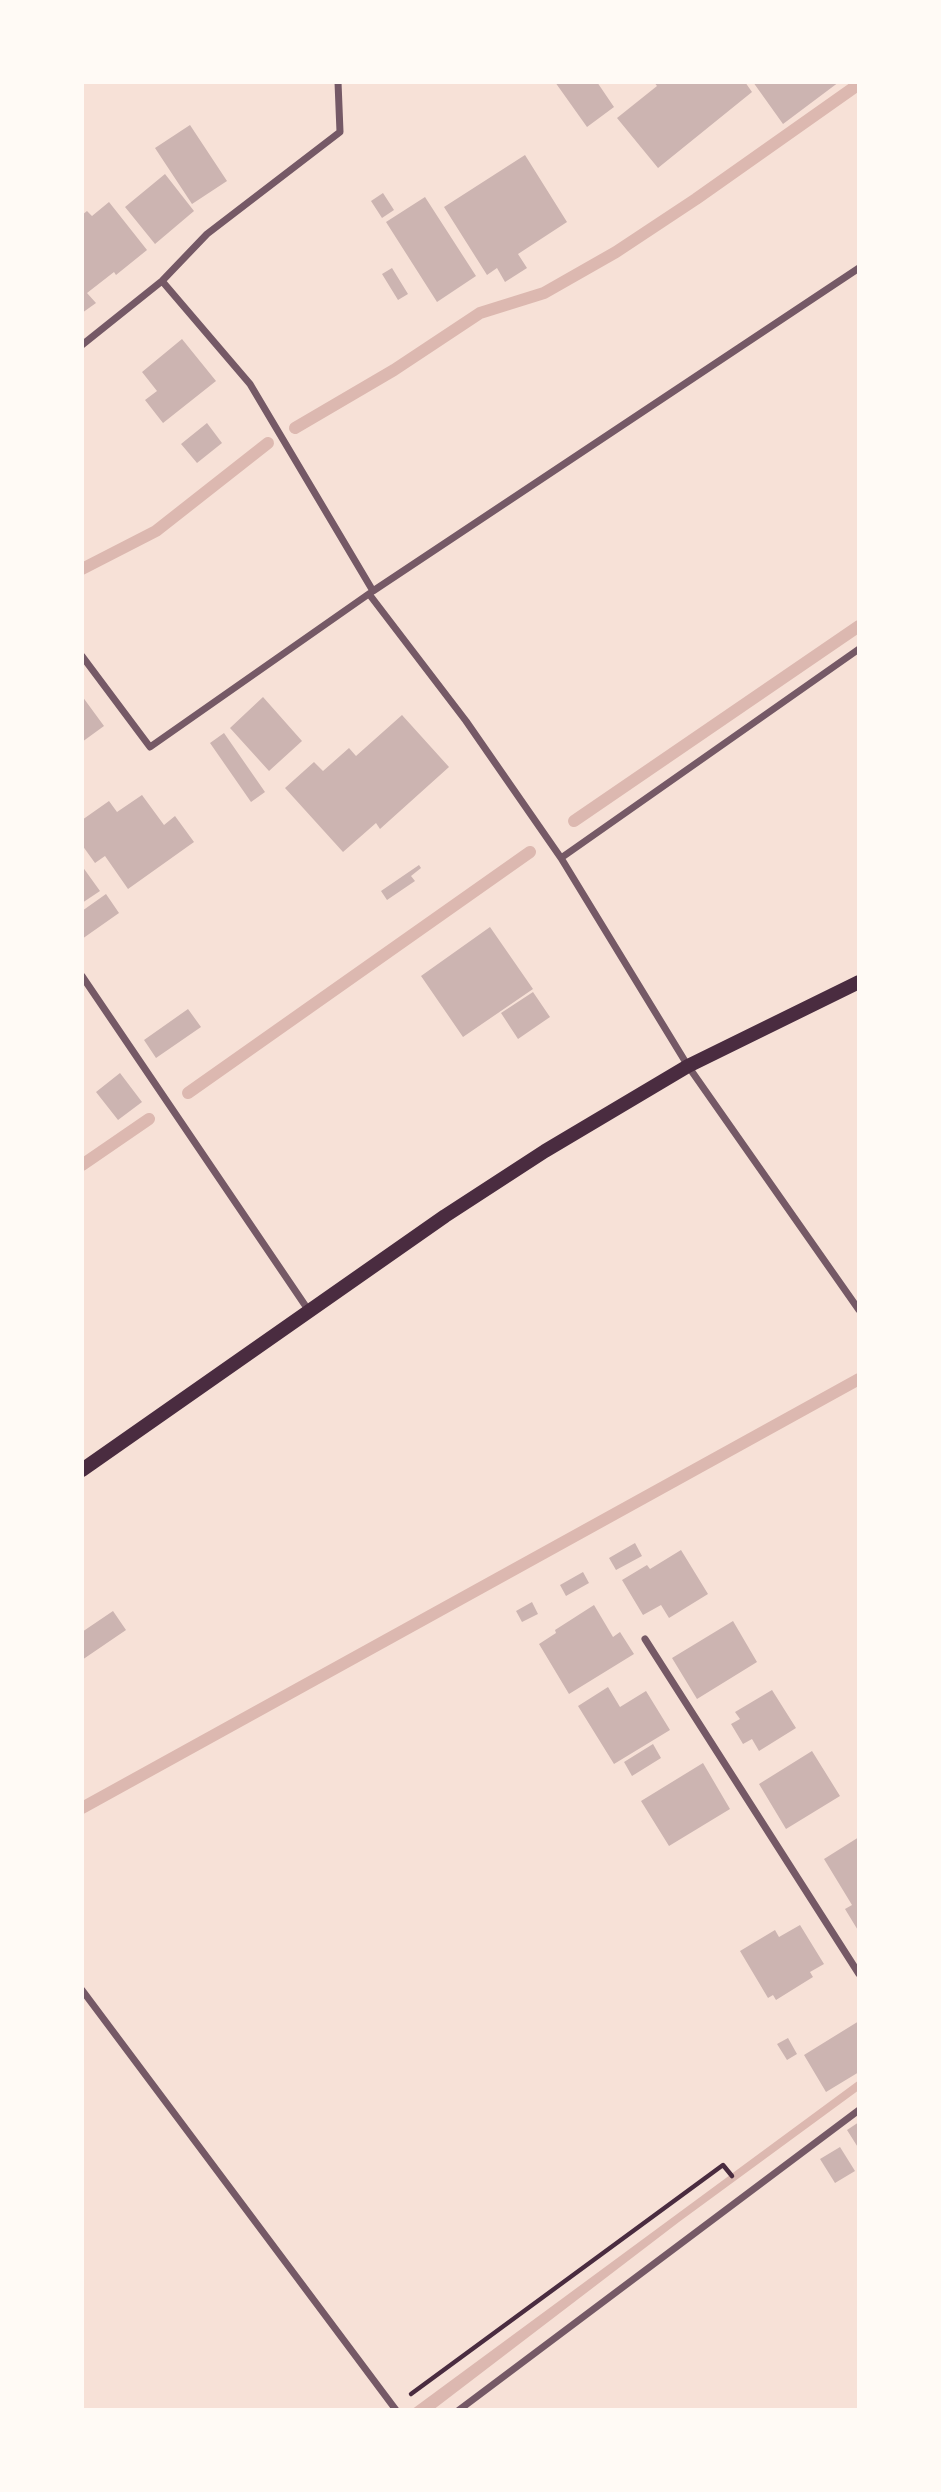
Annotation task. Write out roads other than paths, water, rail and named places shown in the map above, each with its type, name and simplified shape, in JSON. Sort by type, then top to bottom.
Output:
[{"type":"main road","points":[[82,1470],[445,1216],[545,1151],[688,1066],[859,982]]},
{"type":"street","points":[[82,345],[162,281],[206,234],[340,132],[338,82]]},
{"type":"street","points":[[82,656],[150,747],[371,592],[859,268]]},
{"type":"street","points":[[162,281],[250,384],[371,592],[466,721],[561,858],[688,1066],[859,1310]]},
{"type":"street","points":[[561,858],[859,649]]},
{"type":"street","points":[[82,976],[309,1311]]},
{"type":"street","points":[[645,1639],[859,1974]]},
{"type":"street","points":[[82,1990],[393,2409]]},
{"type":"street","points":[[459,2410],[859,2110]]},
{"type":"waterway","points":[[295,428],[394,370],[480,313],[544,293],[616,252],[859,84]]},
{"type":"waterway","points":[[82,569],[156,531],[268,443]]},
{"type":"waterway","points":[[574,821],[859,626]]},
{"type":"waterway","points":[[188,1093],[530,852]]},
{"type":"waterway","points":[[82,1165],[149,1119]]},
{"type":"waterway","points":[[82,1808],[859,1379]]}]
